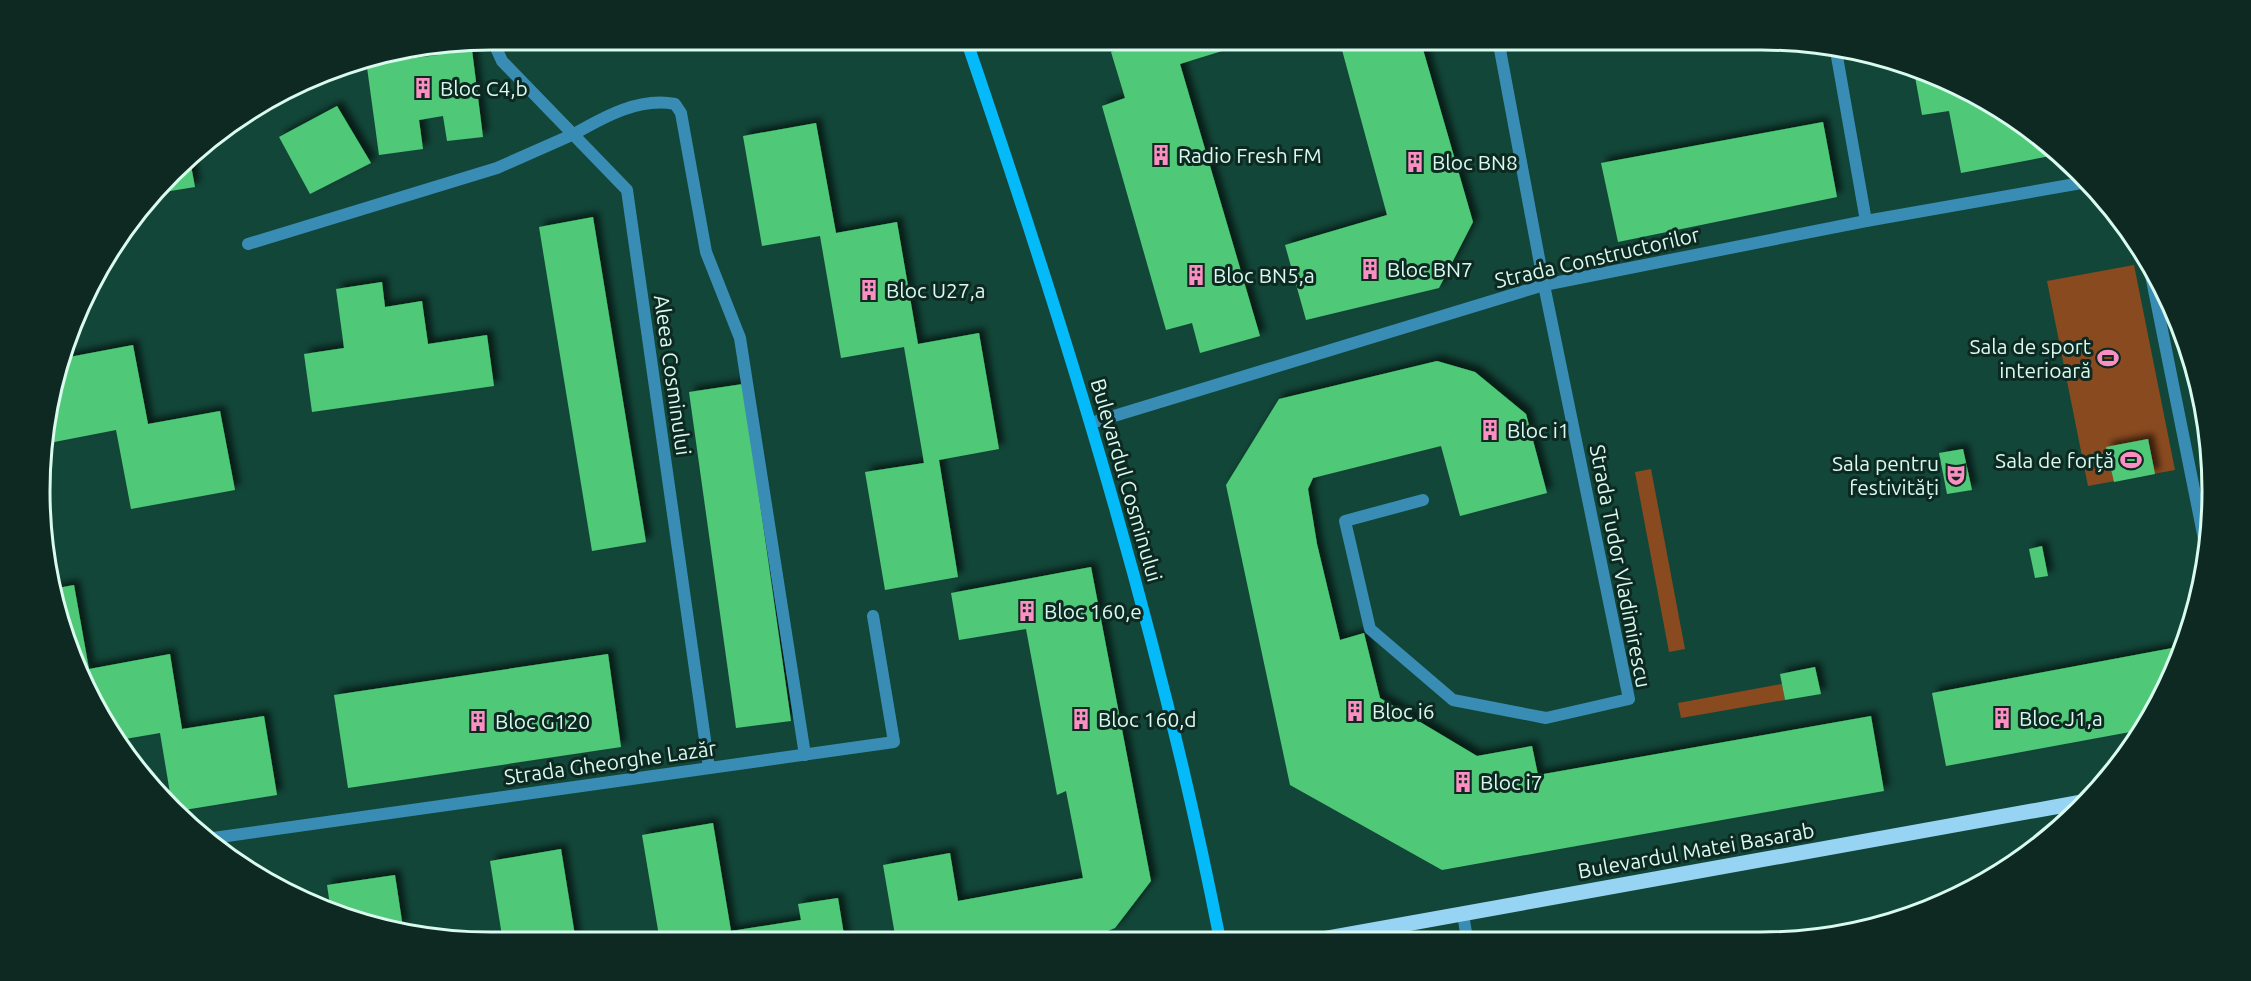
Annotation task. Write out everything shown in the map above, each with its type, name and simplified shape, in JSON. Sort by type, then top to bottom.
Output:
[{"type":"main road","name":"Bulevardul Matei Basarab","points":[[1362,932],[2068,806]]},
{"type":"street","name":"Aleea Cosminului","points":[[497,50],[502,61],[627,190],[709,768]]},
{"type":"street","name":"Bulevardul Cosminului","points":[[970,50],[1091,423],[1140,597],[1191,801],[1218,932]]},
{"type":"street","name":"Strada Tudor Vladimirescu","points":[[1424,500],[1345,521],[1370,629],[1453,700],[1546,718],[1629,699],[1544,285],[1500,50]]},
{"type":"street","points":[[1837,56],[1866,221]]},
{"type":"street","points":[[248,244],[496,168],[574,134],[616,112],[666,102],[675,104],[681,113],[706,252],[740,338],[805,755]]},
{"type":"street","name":"Strada Constructorilor","points":[[1091,423],[1544,285],[1866,221],[2077,184]]},
{"type":"street","points":[[2154,292],[2201,522]]},
{"type":"street","name":"Strada Gheorghe Lazăr","points":[[219,837],[894,742],[873,616]]},
{"type":"street","points":[[1463,914],[1466,932]]},
{"type":"shaded area","name":"Sala de sport interioară","points":[[2134,265],[2175,470],[2088,486],[2047,281]]},
{"type":"shaded area","points":[[1651,469],[1685,649],[1669,652],[1635,472]]},
{"type":"shaded area","points":[[1782,684],[1785,700],[1681,718],[1678,703]]},
{"type":"building","name":"Bloc C4,b","points":[[472,50],[483,137],[447,141],[443,116],[419,120],[423,149],[379,155],[367,68],[404,58],[438,55],[438,53]]},
{"type":"building","points":[[1117,50],[1225,50],[1180,64],[1260,336],[1200,353],[1192,323],[1166,330],[1102,106],[1125,98],[1111,52]]},
{"type":"building","points":[[1342,50],[1423,50],[1473,222],[1439,288],[1306,320],[1285,245],[1387,215]]},
{"type":"building","points":[[1915,78],[1956,95],[1981,109],[2006,124],[2048,156],[1961,173],[1949,111],[1922,115]]},
{"type":"building","points":[[337,106],[371,163],[310,194],[279,137]]},
{"type":"building","points":[[1823,122],[1837,197],[1618,242],[1601,163]]},
{"type":"building","points":[[816,123],[836,233],[897,222],[918,344],[979,333],[999,449],[939,460],[958,577],[885,590],[865,472],[924,463],[904,347],[841,358],[820,236],[762,246],[743,136]]},
{"type":"building","points":[[191,167],[195,187],[167,192]]},
{"type":"building","points":[[593,217],[646,542],[592,551],[539,227]]},
{"type":"building","points":[[382,282],[385,307],[422,301],[428,344],[487,335],[494,386],[312,412],[304,354],[344,348],[336,289]]},
{"type":"building","points":[[133,345],[148,424],[220,411],[235,490],[131,509],[116,430],[52,442],[58,404],[71,357]]},
{"type":"building","points":[[1437,361],[1475,372],[1526,414],[1547,493],[1460,516],[1441,446],[1313,478],[1308,489],[1317,544],[1340,640],[1364,633],[1380,698],[1477,756],[1532,746],[1538,775],[1871,716],[1884,791],[1442,870],[1290,785],[1226,485],[1279,399]]},
{"type":"building","points":[[743,384],[791,721],[736,728],[689,392]]},
{"type":"building","name":"Sala de forță","points":[[2148,439],[2155,474],[2114,482],[2106,447]]},
{"type":"building","name":"Sala pentru festivități","points":[[1963,449],[1972,490],[1947,494],[1939,453]]},
{"type":"building","points":[[2042,546],[2048,576],[2035,578],[2029,549]]},
{"type":"building","points":[[1091,567],[1151,881],[1115,928],[1105,932],[894,932],[883,865],[950,853],[958,901],[1083,878],[1066,791],[1057,795],[1026,629],[959,640],[951,593]]},
{"type":"building","points":[[74,585],[89,669],[170,654],[182,729],[264,716],[277,795],[187,810],[179,802],[170,792],[160,733],[126,739],[95,686],[73,632],[61,587]]},
{"type":"building","points":[[2172,648],[2156,686],[2129,732],[1946,766],[1932,693]]},
{"type":"building","name":"Bloc G120","points":[[608,654],[621,747],[348,788],[334,695]]},
{"type":"building","points":[[1815,667],[1821,694],[1785,700],[1780,674]]},
{"type":"building","points":[[713,823],[731,931],[801,920],[798,904],[838,898],[844,932],[658,932],[642,835]]},
{"type":"building","points":[[561,849],[574,932],[501,932],[490,861]]},
{"type":"building","points":[[395,875],[402,923],[329,901],[327,885]]},
{"type":"place","name":"Bloc C4,b","points":[[423,88]]},
{"type":"place","name":"Radio Fresh FM","points":[[1161,155]]},
{"type":"place","name":"Bloc BN8","points":[[1415,162]]},
{"type":"place","name":"Bloc BN7","points":[[1370,269]]},
{"type":"place","name":"Bloc BN5,a","points":[[1196,275]]},
{"type":"place","name":"Bloc U27,a","points":[[869,290]]},
{"type":"place","name":"Sala de sport interioară","points":[[2108,358]]},
{"type":"place","name":"Bloc i1","points":[[1490,430]]},
{"type":"place","name":"Sala de forță","points":[[2131,460]]},
{"type":"place","name":"Sala pentru festivități","points":[[1956,475]]},
{"type":"place","name":"Bloc 160,e","points":[[1027,611]]},
{"type":"place","name":"Bloc i6","points":[[1355,711]]},
{"type":"place","name":"Bloc J1,a","points":[[2002,718]]},
{"type":"place","name":"Bloc 160,d","points":[[1081,719]]},
{"type":"place","name":"Bloc G120","points":[[478,721]]},
{"type":"place","name":"Bloc i7","points":[[1463,782]]}]
